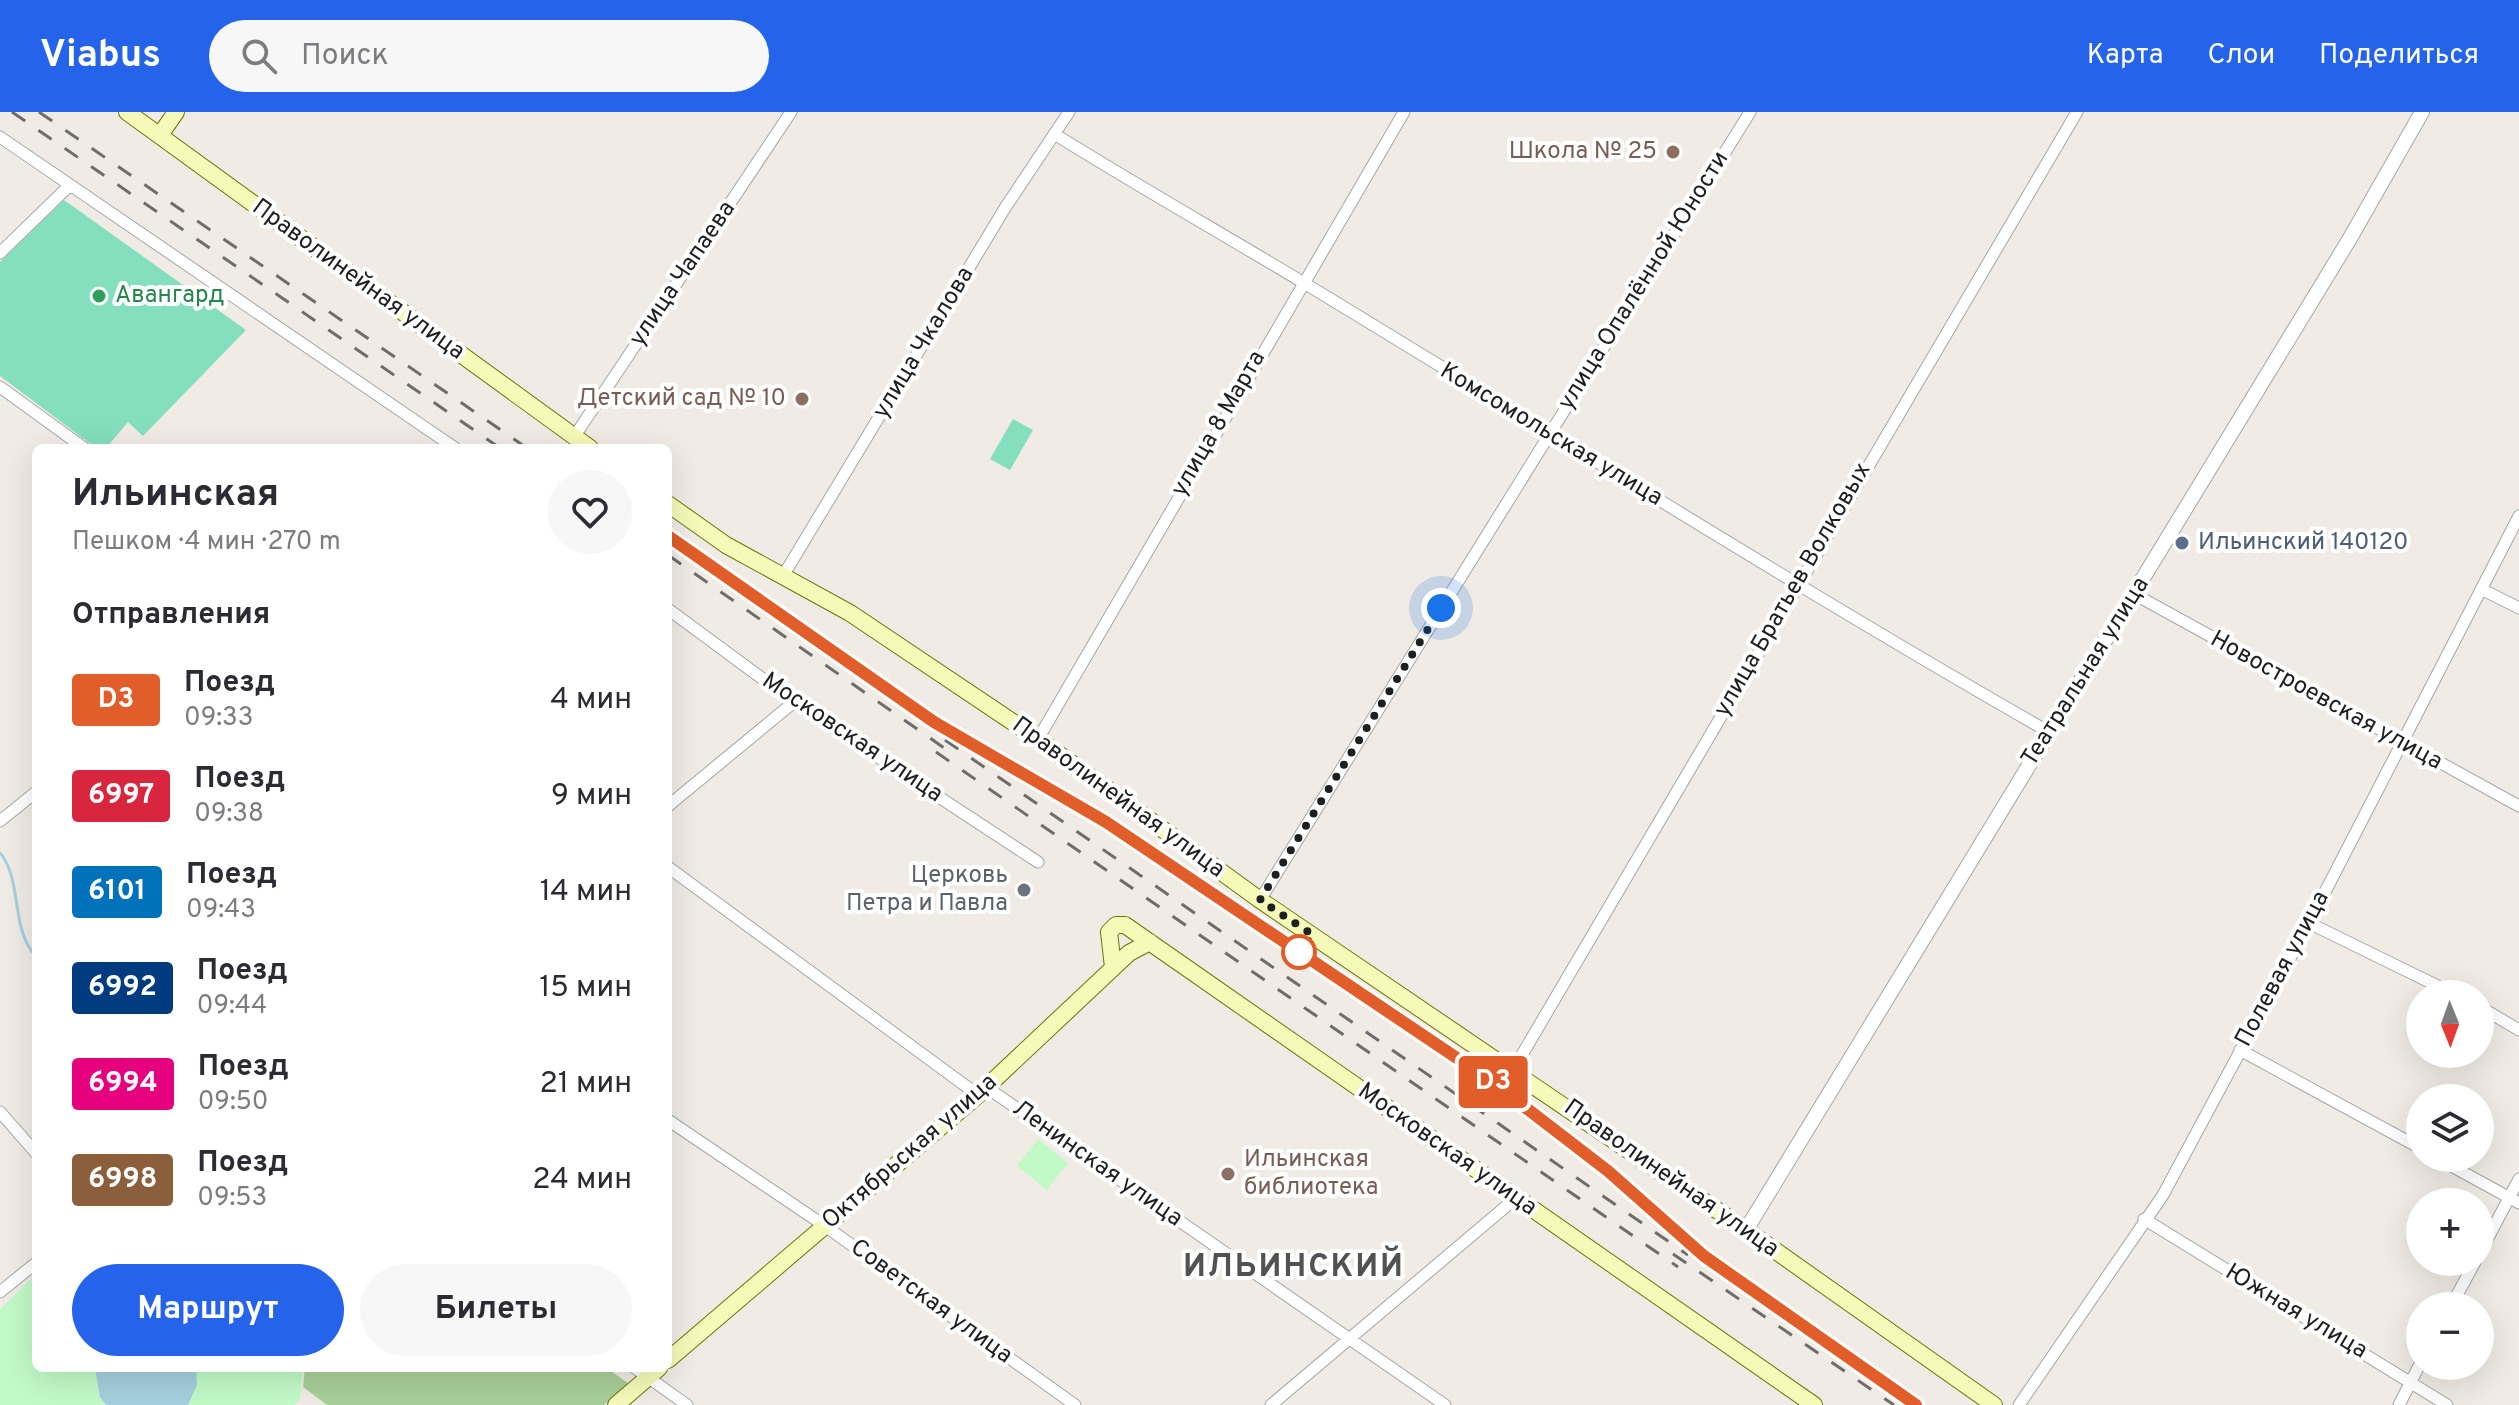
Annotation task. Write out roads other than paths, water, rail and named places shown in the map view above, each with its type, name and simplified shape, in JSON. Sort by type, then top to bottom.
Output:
[{"type":"main road","name":"Праволинейная улица","points":[[127,112],[584,444]]},
{"type":"main road","points":[[160,135],[176,112]]},
{"type":"main road","name":"Праволинейная улица","points":[[672,507],[726,545],[850,613],[1038,739],[1260,900],[1746,1230],[1994,1405]]},
{"type":"main road","name":"Московская улица","points":[[1113,967],[1109,936],[1112,928],[1125,925],[1814,1405]]},
{"type":"main road","name":"Октябрьская улица","points":[[672,1357],[982,1091],[1129,953],[1150,942]]},
{"type":"main road","points":[[616,1405],[646,1372]]},
{"type":"street","name":"улица Чапаева","points":[[574,437],[791,112]]},
{"type":"street","name":"улица Чкалова","points":[[783,576],[1005,208],[1069,112]]},
{"type":"street","name":"улица 8 Марта","points":[[1038,739],[1404,112]]},
{"type":"street","name":"улица Опалённой Юности","points":[[1260,900],[1750,112]]},
{"type":"street","name":"улица Братьев Волковых","points":[[1513,1070],[2077,112]]},
{"type":"street","name":"Театральная улица","points":[[1746,1230],[2349,240],[2422,112]]},
{"type":"street","name":"Комсомольская улица","points":[[1056,135],[1797,584],[2049,732]]},
{"type":"street","points":[[0,137],[445,444]]},
{"type":"street","points":[[0,253],[70,185]]},
{"type":"street","points":[[0,387],[78,444]]},
{"type":"street","name":"Полевая улица","points":[[2019,1405],[2163,1195],[2309,923],[2519,516]]},
{"type":"street","points":[[2481,589],[2519,608]]},
{"type":"street","name":"Новостроевская улица","points":[[2134,594],[2519,806]]},
{"type":"street","name":"Московская улица","points":[[672,612],[794,702],[1038,862]]},
{"type":"street","points":[[672,803],[794,702]]},
{"type":"street","points":[[0,821],[32,798]]},
{"type":"street","name":"Ленинская улица","points":[[672,870],[982,1091],[1445,1405]]},
{"type":"street","points":[[2309,923],[2425,980]]},
{"type":"street","points":[[2494,1015],[2519,1030]]},
{"type":"street","points":[[2240,1050],[2406,1140]]},
{"type":"street","points":[[0,1112],[32,1148]]},
{"type":"street","name":"Советская улица","points":[[672,1123],[825,1226],[1075,1405]]},
{"type":"street","points":[[2463,1172],[2514,1200]]},
{"type":"street","points":[[2494,1231],[2514,1200],[2519,1179]]},
{"type":"street","points":[[1271,1405],[1516,1198]]},
{"type":"street","name":"Южная улица","points":[[2144,1219],[2447,1405]]},
{"type":"street","points":[[0,1292],[32,1266]]},
{"type":"street","points":[[648,1372],[687,1405]]},
{"type":"street","points":[[2399,1405],[2410,1382]]},
{"type":"water","points":[[96,1372],[196,1372],[197,1385],[188,1405],[106,1405],[100,1397]]},
{"type":"waterway","points":[[0,853],[12,877],[19,919],[32,950]]},
{"type":"railway","points":[[12,112],[494,444]]},
{"type":"railway","points":[[39,112],[521,444]]},
{"type":"railway","points":[[672,539],[934,722],[1106,822],[1491,1081],[1608,1171],[1704,1256],[1916,1405]]},
{"type":"railway","points":[[672,558],[950,752]]},
{"type":"railway","points":[[945,740],[1688,1255]]},
{"type":"railway","points":[[936,752],[1678,1267]]},
{"type":"railway","points":[[1673,1254],[1894,1405]]},
{"type":"train","name":"D3","points":[[672,539],[934,722],[1106,822],[1491,1081],[1608,1171],[1704,1256],[1916,1405]]},
{"type":"place","name":"Школа № 25","points":[[1673,152]]},
{"type":"place","name":"Авангард","points":[[99,296]]},
{"type":"place","name":"Детский сад № 10","points":[[802,399]]},
{"type":"place","name":"Ильинский 140120","points":[[2182,543]]},
{"type":"place","name":"Церковь Петра и Павла","points":[[1024,890]]},
{"type":"place","name":"Ильинская библиотека","points":[[1228,1174]]},
{"type":"district","name":"ИЛЬИНСКИЙ","points":[[1294,1268]]}]
